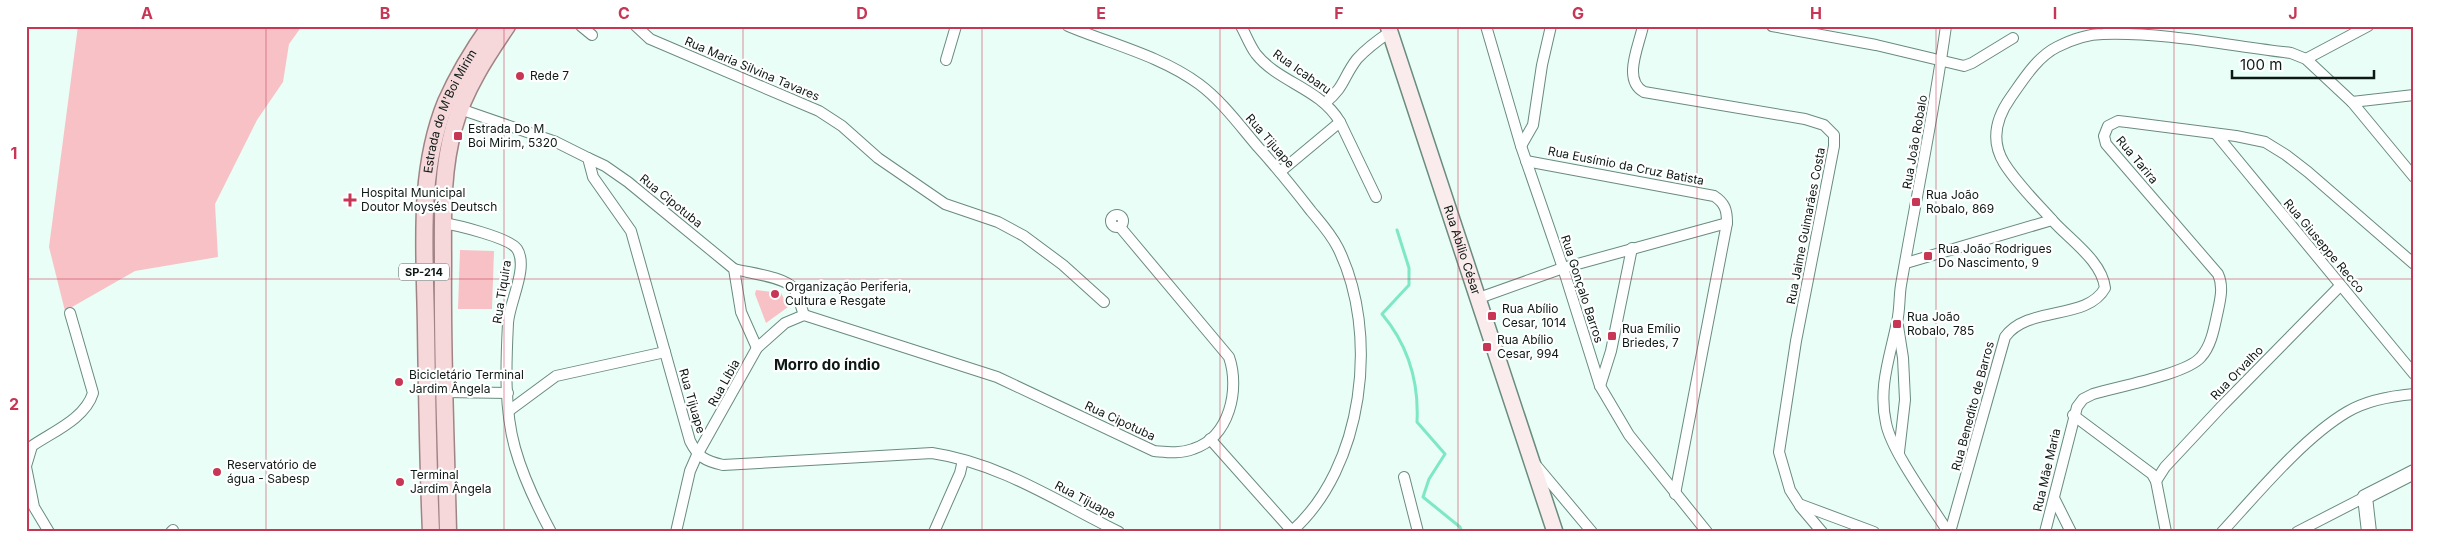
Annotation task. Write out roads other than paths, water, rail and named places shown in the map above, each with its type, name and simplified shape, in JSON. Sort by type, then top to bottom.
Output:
[{"type":"main road","name":"Estrada do M'Boi Mirim","points":[[430,532],[424,224],[427,188],[434,144],[446,104],[463,68],[490,26]]},
{"type":"main road","name":"Estrada do M'Boi Mirim","points":[[448,532],[443,248],[446,174],[453,128],[460,108],[470,86],[507,26]]},
{"type":"main road","name":"Rua Abílio César","points":[[1389,29],[1480,298],[1555,532]]},
{"type":"main road","points":[[424,224],[433,223],[439,227],[443,248]]},
{"type":"main road","points":[[426,354],[431,359],[438,360],[444,352]]},
{"type":"street","points":[[581,26],[592,35]]},
{"type":"street","name":"Rua Maria Silvina Tavares","points":[[636,26],[650,39],[819,111],[842,126],[878,158],[945,204],[998,222],[1024,236],[1063,265],[1104,302]]},
{"type":"street","points":[[946,60],[956,26]]},
{"type":"street","name":"Rua Tijuape","points":[[1068,26],[1160,62],[1189,76],[1212,96],[1280,172],[1338,248],[1354,294],[1362,349],[1358,398],[1338,463],[1315,505],[1291,531]]},
{"type":"street","name":"Rua Icabaru","points":[[1242,26],[1255,53],[1265,63],[1325,103],[1340,122],[1376,197]]},
{"type":"street","name":"Rua Gonçalo Barros","points":[[1486,26],[1520,146],[1563,268],[1600,386],[1629,435],[1707,532]]},
{"type":"street","points":[[1520,146],[1533,128],[1542,65],[1551,26]]},
{"type":"street","name":"Rua Jaime Guimarães Costa","points":[[1643,26],[1632,72],[1634,84],[1638,89],[1644,92],[1806,119],[1824,125],[1834,135],[1834,146],[1796,341],[1779,445],[1784,474],[1790,490],[1799,504]]},
{"type":"street","points":[[1772,26],[1876,44],[1942,61],[1968,65],[2013,38]]},
{"type":"street","name":"Rua João Robalo","points":[[1946,26],[1942,61],[1906,263],[1898,321],[1885,368],[1883,385],[1886,423],[1899,452],[1949,532]]},
{"type":"street","points":[[2306,59],[2368,26]]},
{"type":"street","points":[[1325,103],[1338,93],[1357,60],[1389,29]]},
{"type":"street","name":"Rua Benedito de Barros","points":[[1949,532],[2005,337],[2018,324],[2095,302],[2105,288],[2104,280],[2097,267],[2052,220],[2010,171],[1999,152],[1995,132],[2000,115],[2032,69],[2055,48],[2078,38],[2102,34],[2148,31],[2291,53],[2306,59],[2352,102],[2414,177]]},
{"type":"street","points":[[2352,102],[2414,95]]},
{"type":"street","points":[[460,108],[556,142],[588,158]]},
{"type":"street","name":"Rua Tarira","points":[[2073,414],[2083,399],[2093,394],[2160,376],[2195,363],[2208,347],[2222,285],[2218,274],[2106,144],[2104,136],[2108,126],[2118,121],[2254,139],[2286,155],[2338,197],[2414,264]]},
{"type":"street","points":[[1280,172],[1340,122]]},
{"type":"street","name":"Rua Giuseppe Recco","points":[[2216,134],[2414,374]]},
{"type":"street","name":"Rua Tijuape","points":[[588,158],[593,178],[631,230],[690,441],[697,455],[709,462],[723,464],[932,453],[963,460],[1017,479],[1119,532]]},
{"type":"street","name":"Rua Cipotuba","points":[[588,158],[605,166],[628,182],[734,269],[789,284],[794,290],[804,315],[996,377],[1154,451],[1170,453],[1195,449],[1210,440],[1227,416],[1233,398],[1235,383],[1229,357],[1120,227]]},
{"type":"street","name":"Rua Eusímio da Cruz Batista","points":[[1526,161],[1714,196],[1725,205],[1727,223],[1675,494]]},
{"type":"street","points":[[1906,263],[2052,220]]},
{"type":"street","name":"Rua Tiquira","points":[[443,223],[489,235],[510,243],[518,250],[520,273],[508,320],[508,393],[515,448],[551,532]]},
{"type":"street","points":[[1480,298],[1563,268],[1727,223]]},
{"type":"street","points":[[1600,386],[1611,351],[1632,248]]},
{"type":"street","points":[[734,269],[741,312],[757,348],[785,323],[804,315]]},
{"type":"street","name":"Rua Orvalho","points":[[2156,481],[2165,467],[2222,406],[2340,286]]},
{"type":"street","points":[[49,532],[30,510],[26,467],[32,446],[78,416],[91,399],[91,384],[70,313]]},
{"type":"street","name":"Rua João Robalo","points":[[1898,321],[1903,358],[1905,400],[1899,452]]},
{"type":"street","name":"Rua Líbia","points":[[676,532],[690,471],[697,455],[757,348]]},
{"type":"street","points":[[510,410],[556,376],[665,352]]},
{"type":"street","points":[[445,392],[508,393]]},
{"type":"street","points":[[2222,532],[2286,464],[2331,422],[2349,411],[2378,400],[2414,394]]},
{"type":"street","points":[[2073,414],[2146,467],[2156,481],[2166,532]]},
{"type":"street","name":"Rua Mãe Maria","points":[[2045,532],[2073,414]]},
{"type":"street","points":[[1210,440],[1291,531]]},
{"type":"street","points":[[934,532],[960,473],[963,460]]},
{"type":"street","points":[[1534,462],[1592,532]]},
{"type":"street","points":[[2297,532],[2414,472]]},
{"type":"street","points":[[1404,477],[1418,532]]},
{"type":"street","points":[[2365,497],[2369,532]]},
{"type":"street","points":[[2054,498],[2072,532]]},
{"type":"street","points":[[1799,504],[1822,532]]},
{"type":"street","points":[[1799,504],[1874,532]]},
{"type":"waterway","points":[[1397,230],[1409,268],[1409,285],[1382,314],[1399,338],[1410,365],[1416,393],[1417,422],[1445,454],[1429,479],[1423,497],[1460,527],[1462,532]]},
{"type":"place","name":"Rede 7","points":[[520,76]]},
{"type":"place","name":"Estrada Do M Boi Mirim, 5320","points":[[458,136]]},
{"type":"place","name":"Hospital Municipal Doutor Moysés Deutsch","points":[[350,200]]},
{"type":"place","name":"Rua João Robalo, 869","points":[[1916,202]]},
{"type":"place","name":"Rua João Rodrigues Do Nascimento, 9","points":[[1928,256]]},
{"type":"place","name":"Organização Periferia, Cultura e Resgate","points":[[775,294]]},
{"type":"place","name":"Rua Abílio Cesar, 1014","points":[[1492,316]]},
{"type":"place","name":"Rua João Robalo, 785","points":[[1897,324]]},
{"type":"place","name":"Rua Emílio Briedes, 7","points":[[1612,336]]},
{"type":"place","name":"Rua Abílio Cesar, 994","points":[[1487,347]]},
{"type":"place","name":"Bicicletário Terminal Jardim Ângela","points":[[399,382]]},
{"type":"place","name":"Reservatório de água - Sabesp","points":[[217,472]]},
{"type":"place","name":"Terminal Jardim Ângela","points":[[400,482]]},
{"type":"district","name":"Morro do índio","points":[[827,365]]}]
